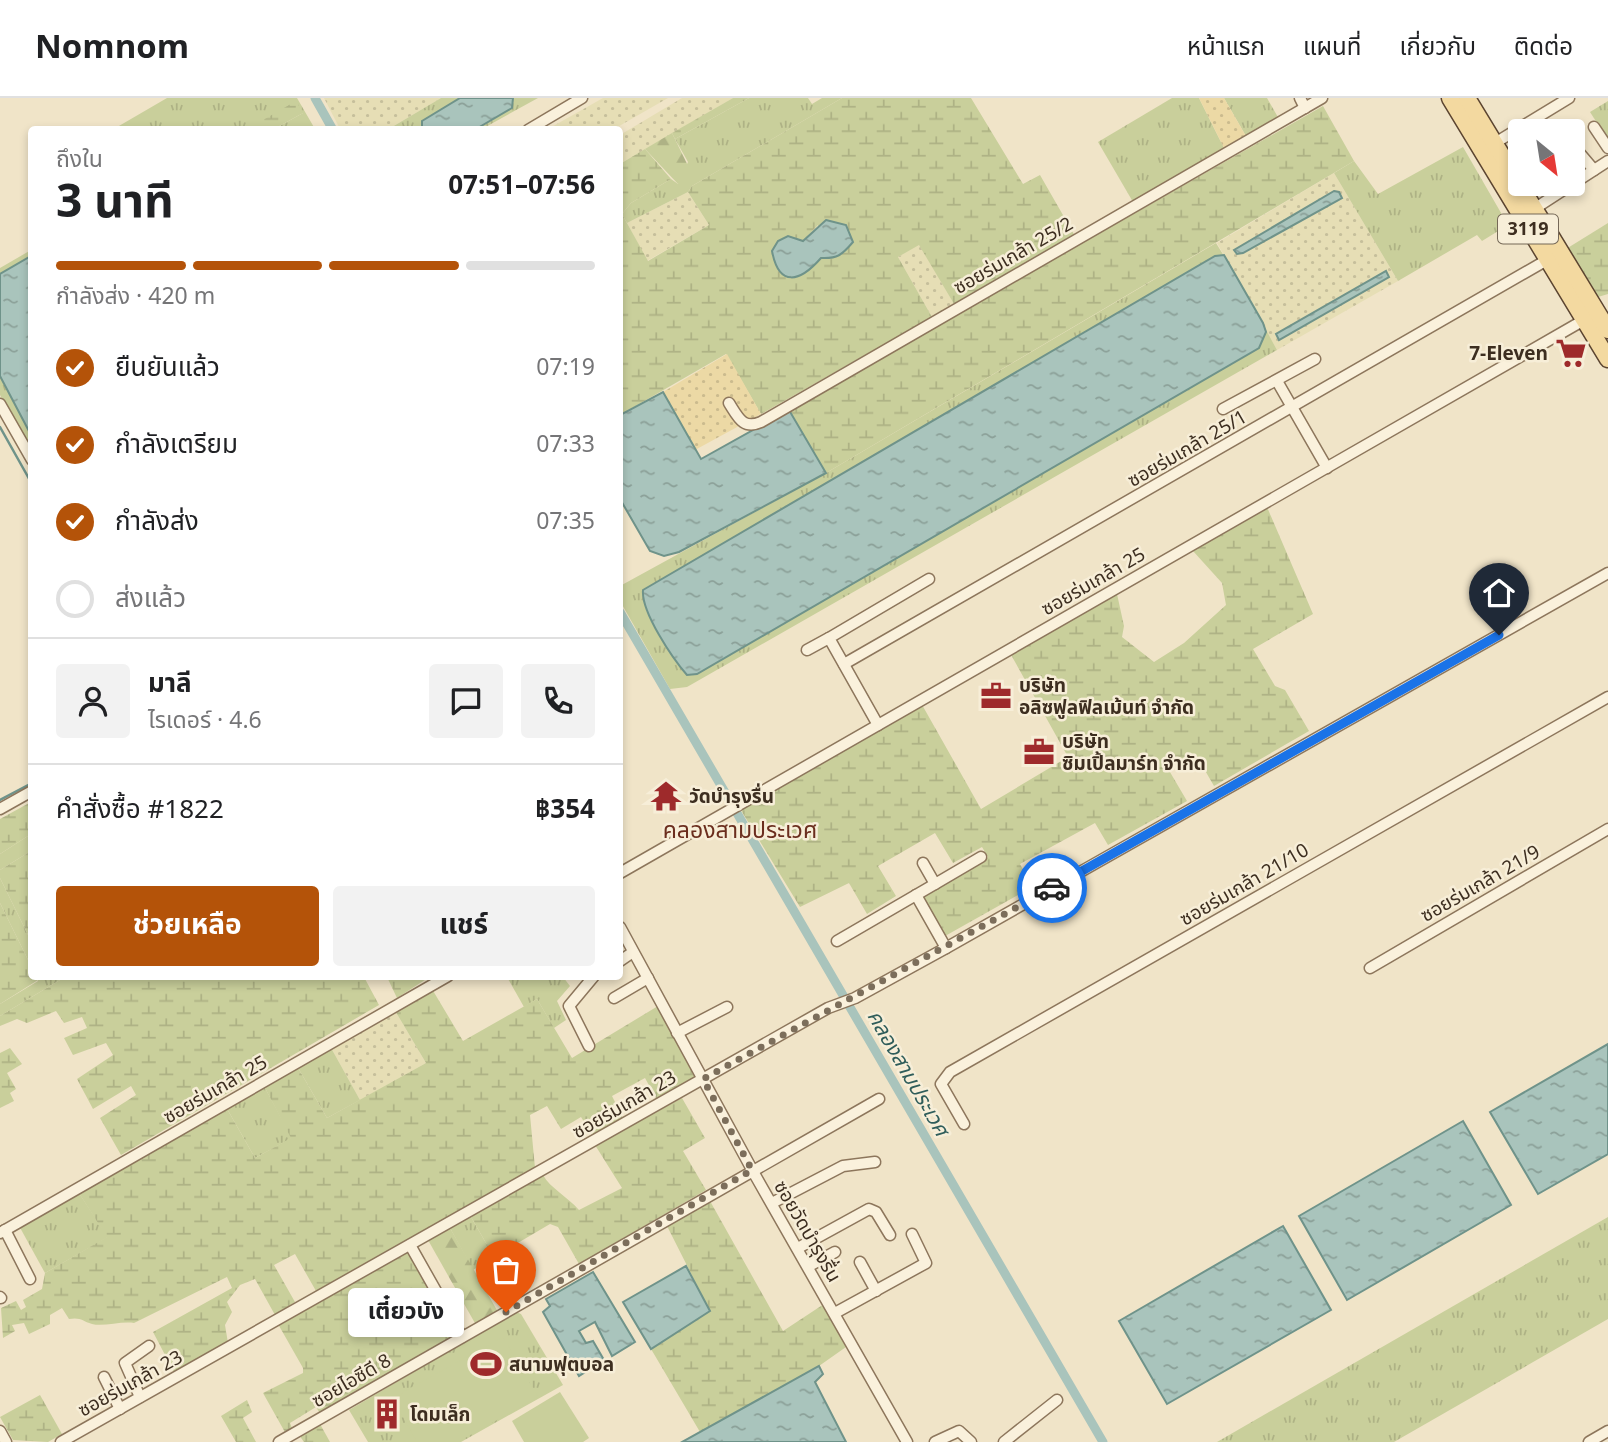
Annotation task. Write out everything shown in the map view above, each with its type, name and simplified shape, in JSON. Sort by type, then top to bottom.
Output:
[{"type":"main road","name":"3119","points":[[1450,98],[1608,359]]},
{"type":"main road","name":"3119","points":[[1467,98],[1608,330]]},
{"type":"street","points":[[535,126],[582,98]]},
{"type":"street","name":"ซอยร่มเกล้า 25/2","points":[[729,403],[744,424],[749,426],[761,422],[1302,103],[1322,98]]},
{"type":"street","points":[[1494,143],[1569,98]]},
{"type":"street","points":[[1594,127],[1608,148]]},
{"type":"street","points":[[1586,161],[1594,170]]},
{"type":"street","points":[[1534,209],[1608,162]]},
{"type":"street","name":"ซอยร่มเกล้า 25/1","points":[[844,664],[1547,260]]},
{"type":"street","name":"ซอยร่มเกล้า 25","points":[[623,871],[1584,320]]},
{"type":"street","points":[[1223,409],[1315,359]]},
{"type":"street","points":[[1277,381],[1327,468]]},
{"type":"street","points":[[0,404],[28,453]]},
{"type":"street","name":"ซอยร่มเกล้า 23","points":[[61,1442],[828,1008],[855,998],[946,948],[1608,573]]},
{"type":"street","points":[[807,650],[929,579]]},
{"type":"street","points":[[829,638],[878,725]]},
{"type":"street","name":"ซอยร่มเกล้า 21/10","points":[[964,1124],[941,1084],[950,1072],[1608,697]]},
{"type":"street","points":[[0,809],[28,793]]},
{"type":"street","name":"ซอยร่มเกล้า 21/9","points":[[1370,968],[1608,829]]},
{"type":"street","points":[[836,941],[981,857]]},
{"type":"street","points":[[923,863],[935,884]]},
{"type":"street","points":[[916,895],[946,948]]},
{"type":"street","name":"ซอยวัดบำรุงรื่น","points":[[623,933],[752,1170],[907,1442]]},
{"type":"street","points":[[623,959],[633,952]]},
{"type":"street","points":[[614,998],[648,978]]},
{"type":"street","name":"ซอยร่มเกล้า 25","points":[[2,1231],[441,980]]},
{"type":"street","points":[[589,1046],[569,1006],[591,980]]},
{"type":"street","points":[[677,1033],[727,1007]]},
{"type":"street","name":"ซอยไอซีดี 8","points":[[279,1442],[879,1099]]},
{"type":"street","points":[[772,1203],[844,1166],[874,1162]]},
{"type":"street","points":[[798,1248],[869,1209],[876,1212],[890,1236]]},
{"type":"street","points":[[2,1231],[30,1279]]},
{"type":"street","points":[[835,1313],[926,1263],[912,1234]]},
{"type":"street","points":[[410,1245],[462,1337]]},
{"type":"street","points":[[809,1266],[835,1252]]},
{"type":"street","points":[[860,1262],[876,1291]]},
{"type":"street","points":[[140,1397],[125,1363],[149,1346]]},
{"type":"street","points":[[104,1377],[120,1409]]},
{"type":"street","points":[[1004,1442],[1057,1400]]},
{"type":"street","points":[[935,1442],[959,1431],[971,1442]]},
{"type":"street","points":[[1588,1442],[1608,1431]]},
{"type":"shaded area","points":[[324,98],[441,98],[394,126],[338,126]]},
{"type":"shaded area","points":[[603,98],[668,98],[619,126],[553,126]]},
{"type":"shaded area","points":[[682,98],[733,98],[623,162],[623,133]]},
{"type":"shaded area","points":[[1334,173],[1398,281],[1277,350],[1217,243]]},
{"type":"shaded area","points":[[688,192],[709,225],[647,261],[627,223]]},
{"type":"shaded area","points":[[919,244],[954,304],[932,317],[898,257]]},
{"type":"shaded area","points":[[394,1009],[426,1063],[360,1100],[330,1046]]},
{"type":"green space","points":[[167,98],[297,98],[313,126],[279,126],[303,113],[266,126],[119,126]]},
{"type":"green space","points":[[441,98],[460,98],[422,121],[422,126],[394,126]]},
{"type":"green space","points":[[513,98],[538,98],[487,126],[483,126],[512,108]]},
{"type":"green space","points":[[733,98],[749,98],[675,139],[672,133]]},
{"type":"green space","points":[[749,98],[808,98],[812,104],[822,98],[842,98],[692,186],[688,192],[627,223],[623,213],[631,203],[671,179],[678,184],[688,162],[675,139]]},
{"type":"green space","points":[[842,98],[971,98],[1023,184],[1040,175],[1075,236],[954,304],[919,245],[898,257],[932,317],[761,414],[726,354],[623,413],[623,216],[648,261],[709,225],[688,192],[692,186]],"holes":[[[818,225],[821,258],[813,267],[788,236],[803,241]]]},
{"type":"green space","points":[[1172,98],[1199,98],[1225,150],[1133,202],[1098,142]]},
{"type":"green space","points":[[1224,98],[1267,98],[1279,119],[1247,138]]},
{"type":"green space","points":[[296,101],[303,113],[279,126],[264,126],[263,120]]},
{"type":"green space","points":[[1608,101],[1608,136],[1606,137],[1590,112]]},
{"type":"green space","points":[[1323,106],[1354,161],[826,473],[789,410]]},
{"type":"green space","points":[[672,133],[691,172],[688,180],[678,184],[645,149]]},
{"type":"green space","points":[[1463,147],[1508,225],[1482,241],[1477,235],[1398,281],[1334,173],[1354,161],[1378,194]]},
{"type":"green space","points":[[645,149],[671,179],[631,203],[623,213],[623,162]]},
{"type":"green space","points":[[1608,223],[1608,294],[1598,297],[1566,249]]},
{"type":"green space","points":[[1216,243],[1224,256],[1215,256],[644,590],[647,612],[687,675],[770,632],[1266,332],[1265,328],[1277,350],[687,687],[670,689],[623,606],[623,584],[826,473]]},
{"type":"green space","points":[[28,252],[28,258],[0,274],[0,268]]},
{"type":"green space","points":[[0,376],[28,429],[28,446],[0,395]]},
{"type":"green space","points":[[1267,507],[1313,614],[1253,649],[1275,686],[1285,690],[1309,731],[1214,786],[1196,755],[1167,767],[1187,801],[1108,845],[1095,823],[1020,864],[1032,887],[938,940],[914,901],[988,857],[982,847],[953,863],[935,833],[878,866],[896,896],[867,914],[849,883],[800,907],[742,812],[743,806],[921,703],[981,809],[1068,757],[1010,653],[1117,594],[1124,626],[1122,637],[1154,662],[1184,643],[1226,605],[1222,583],[1193,551]]},
{"type":"green space","points":[[28,804],[28,836],[0,854],[0,819]]},
{"type":"green space","points":[[28,836],[28,853],[0,870],[0,854]]},
{"type":"green space","points":[[28,853],[28,935],[0,878],[0,870]]},
{"type":"green space","points":[[0,878],[28,935],[28,960],[0,903]]},
{"type":"green space","points":[[0,903],[28,960],[28,980],[38,980],[0,1004]]},
{"type":"green space","points":[[60,980],[0,1016],[0,1004],[38,981]]},
{"type":"green space","points":[[60,980],[366,980],[379,1005],[121,1155],[100,1118],[136,1095],[131,1086],[93,1109],[77,1079],[113,1055],[106,1043],[73,1055],[64,1038],[87,1028],[82,1017],[64,1023],[56,1011],[27,1023],[17,1019],[0,1026],[0,1016]]},
{"type":"green space","points":[[388,980],[425,980],[397,998]]},
{"type":"green space","points":[[509,980],[565,980],[570,986],[557,1001],[566,1020],[554,1028],[537,999],[524,1007]]},
{"type":"green space","points":[[432,989],[463,1041],[537,999],[572,1058],[658,1006],[696,1076],[657,1100],[645,1078],[612,1096],[623,1118],[593,1136],[581,1117],[561,1129],[547,1106],[530,1115],[535,1168],[316,1291],[295,1254],[274,1265],[295,1302],[275,1315],[255,1279],[240,1285],[227,1302],[232,1312],[225,1325],[228,1343],[174,1372],[153,1332],[232,1288],[227,1277],[134,1323],[92,1324],[79,1319],[69,1319],[62,1308],[50,1315],[50,1324],[29,1334],[24,1323],[12,1325],[15,1331],[3,1338],[1,1308],[16,1301],[21,1310],[26,1307],[23,1300],[42,1289],[45,1273],[107,1237],[77,1190],[226,1107],[255,1158],[291,1138],[264,1086],[297,1066],[327,1118],[426,1063],[394,1009]]},
{"type":"green space","points":[[330,1046],[360,1100],[327,1118],[297,1066]]},
{"type":"green space","points":[[10,1048],[22,1064],[7,1073],[16,1089],[10,1093],[14,1101],[0,1108],[0,1053]]},
{"type":"green space","points":[[264,1086],[292,1138],[255,1158],[226,1107]]},
{"type":"green space","points":[[682,1098],[705,1138],[683,1151],[706,1190],[579,1264],[558,1227],[550,1224],[494,1257],[471,1217],[543,1175],[579,1210],[622,1188],[595,1145]]},
{"type":"green space","points":[[77,1190],[108,1237],[45,1273],[18,1224]]},
{"type":"green space","points":[[710,1201],[783,1331],[824,1304],[846,1347],[819,1366],[700,1432],[651,1349],[710,1311],[667,1226]]},
{"type":"green space","points":[[471,1217],[494,1257],[473,1270],[450,1228]]},
{"type":"green space","points":[[1608,1217],[1608,1319],[1394,1442],[1217,1442]]},
{"type":"green space","points":[[450,1228],[498,1312],[476,1325],[428,1240]]},
{"type":"green space","points":[[409,1250],[458,1336],[321,1415],[316,1407],[290,1423],[293,1431],[286,1434],[263,1393],[303,1373],[303,1368],[278,1324]]},
{"type":"green space","points":[[516,1312],[521,1314],[563,1385],[461,1442],[368,1442],[349,1410]]},
{"type":"green space","name":"สนามฟุตบอล","points":[[503,1337],[538,1397],[458,1442],[417,1442],[395,1402],[403,1392]]},
{"type":"green space","points":[[560,1392],[589,1438],[583,1442],[524,1442],[512,1421]]},
{"type":"green space","points":[[40,1395],[62,1434],[48,1442],[13,1440],[0,1417]]},
{"type":"green space","points":[[247,1400],[252,1412],[243,1418],[256,1442],[236,1442],[221,1416]]},
{"type":"green space","points":[[320,1424],[330,1442],[304,1442],[299,1435]]},
{"type":"sand","points":[[1199,98],[1224,98],[1247,138],[1225,150]]},
{"type":"sand","points":[[727,354],[761,414],[695,450],[663,392]]},
{"type":"water","points":[[460,98],[513,98],[512,108],[481,126],[422,126],[422,121]]},
{"type":"water","points":[[1334,191],[1339,192],[1342,198],[1243,253],[1237,254],[1234,250]]},
{"type":"water","points":[[826,220],[846,225],[853,242],[839,255],[821,258],[798,276],[785,276],[775,263],[772,251],[778,241],[788,236],[803,241]]},
{"type":"water","points":[[1224,255],[1263,323],[1266,332],[1259,348],[697,674],[687,675],[681,668],[652,622],[643,590],[1215,256]]},
{"type":"water","points":[[28,258],[28,429],[0,376],[0,274]]},
{"type":"water","points":[[1386,271],[1389,277],[1279,340],[1276,334]]},
{"type":"water","points":[[663,392],[701,459],[789,410],[826,473],[679,552],[664,556],[650,551],[623,504],[623,413]]},
{"type":"water","points":[[1608,1044],[1608,1154],[1538,1194],[1490,1112]]},
{"type":"water","points":[[1463,1121],[1511,1205],[1347,1300],[1299,1216]]},
{"type":"water","points":[[1283,1226],[1331,1310],[1167,1404],[1119,1321]]},
{"type":"water","points":[[686,1266],[710,1311],[651,1349],[623,1302]]},
{"type":"water","points":[[593,1272],[635,1342],[612,1356],[595,1322],[579,1331],[586,1343],[593,1341],[604,1360],[579,1376],[543,1312],[550,1306],[546,1299]]},
{"type":"water","points":[[819,1366],[823,1374],[815,1382],[846,1442],[682,1442]]},
{"type":"waterway","name":"คลองสามประเวศ","points":[[315,98],[331,126]]},
{"type":"waterway","points":[[0,427],[28,477]]},
{"type":"waterway","name":"คลองสามประเวศ","points":[[623,617],[1103,1442]]},
{"type":"waterway","points":[[0,800],[28,785]]},
{"type":"way so far","points":[[506,1312],[752,1170],[703,1079],[828,1008],[855,998],[1052,888]]},
{"type":"place","name":"7-Eleven","points":[[1571,353]]},
{"type":"place","name":"บริษัท อลิซฟูลฟิลเม้นท์ จำกัด","points":[[996,696]]},
{"type":"place","name":"บริษัท ซิมเปิ้ลมาร์ท จำกัด","points":[[1039,752]]},
{"type":"place","name":"วัดบำรุงรื่น","points":[[666,796]]},
{"type":"place","name":"เตี๋ยวบัง","points":[[506,1312]]},
{"type":"place","name":"สนามฟุตบอล","points":[[486,1364]]},
{"type":"place","name":"โดมเล็ก","points":[[387,1414]]},
{"type":"district","name":"คลองสามประเวศ","points":[[740,830]]},
{"type":"route","points":[[1052,888],[1499,635]]}]
